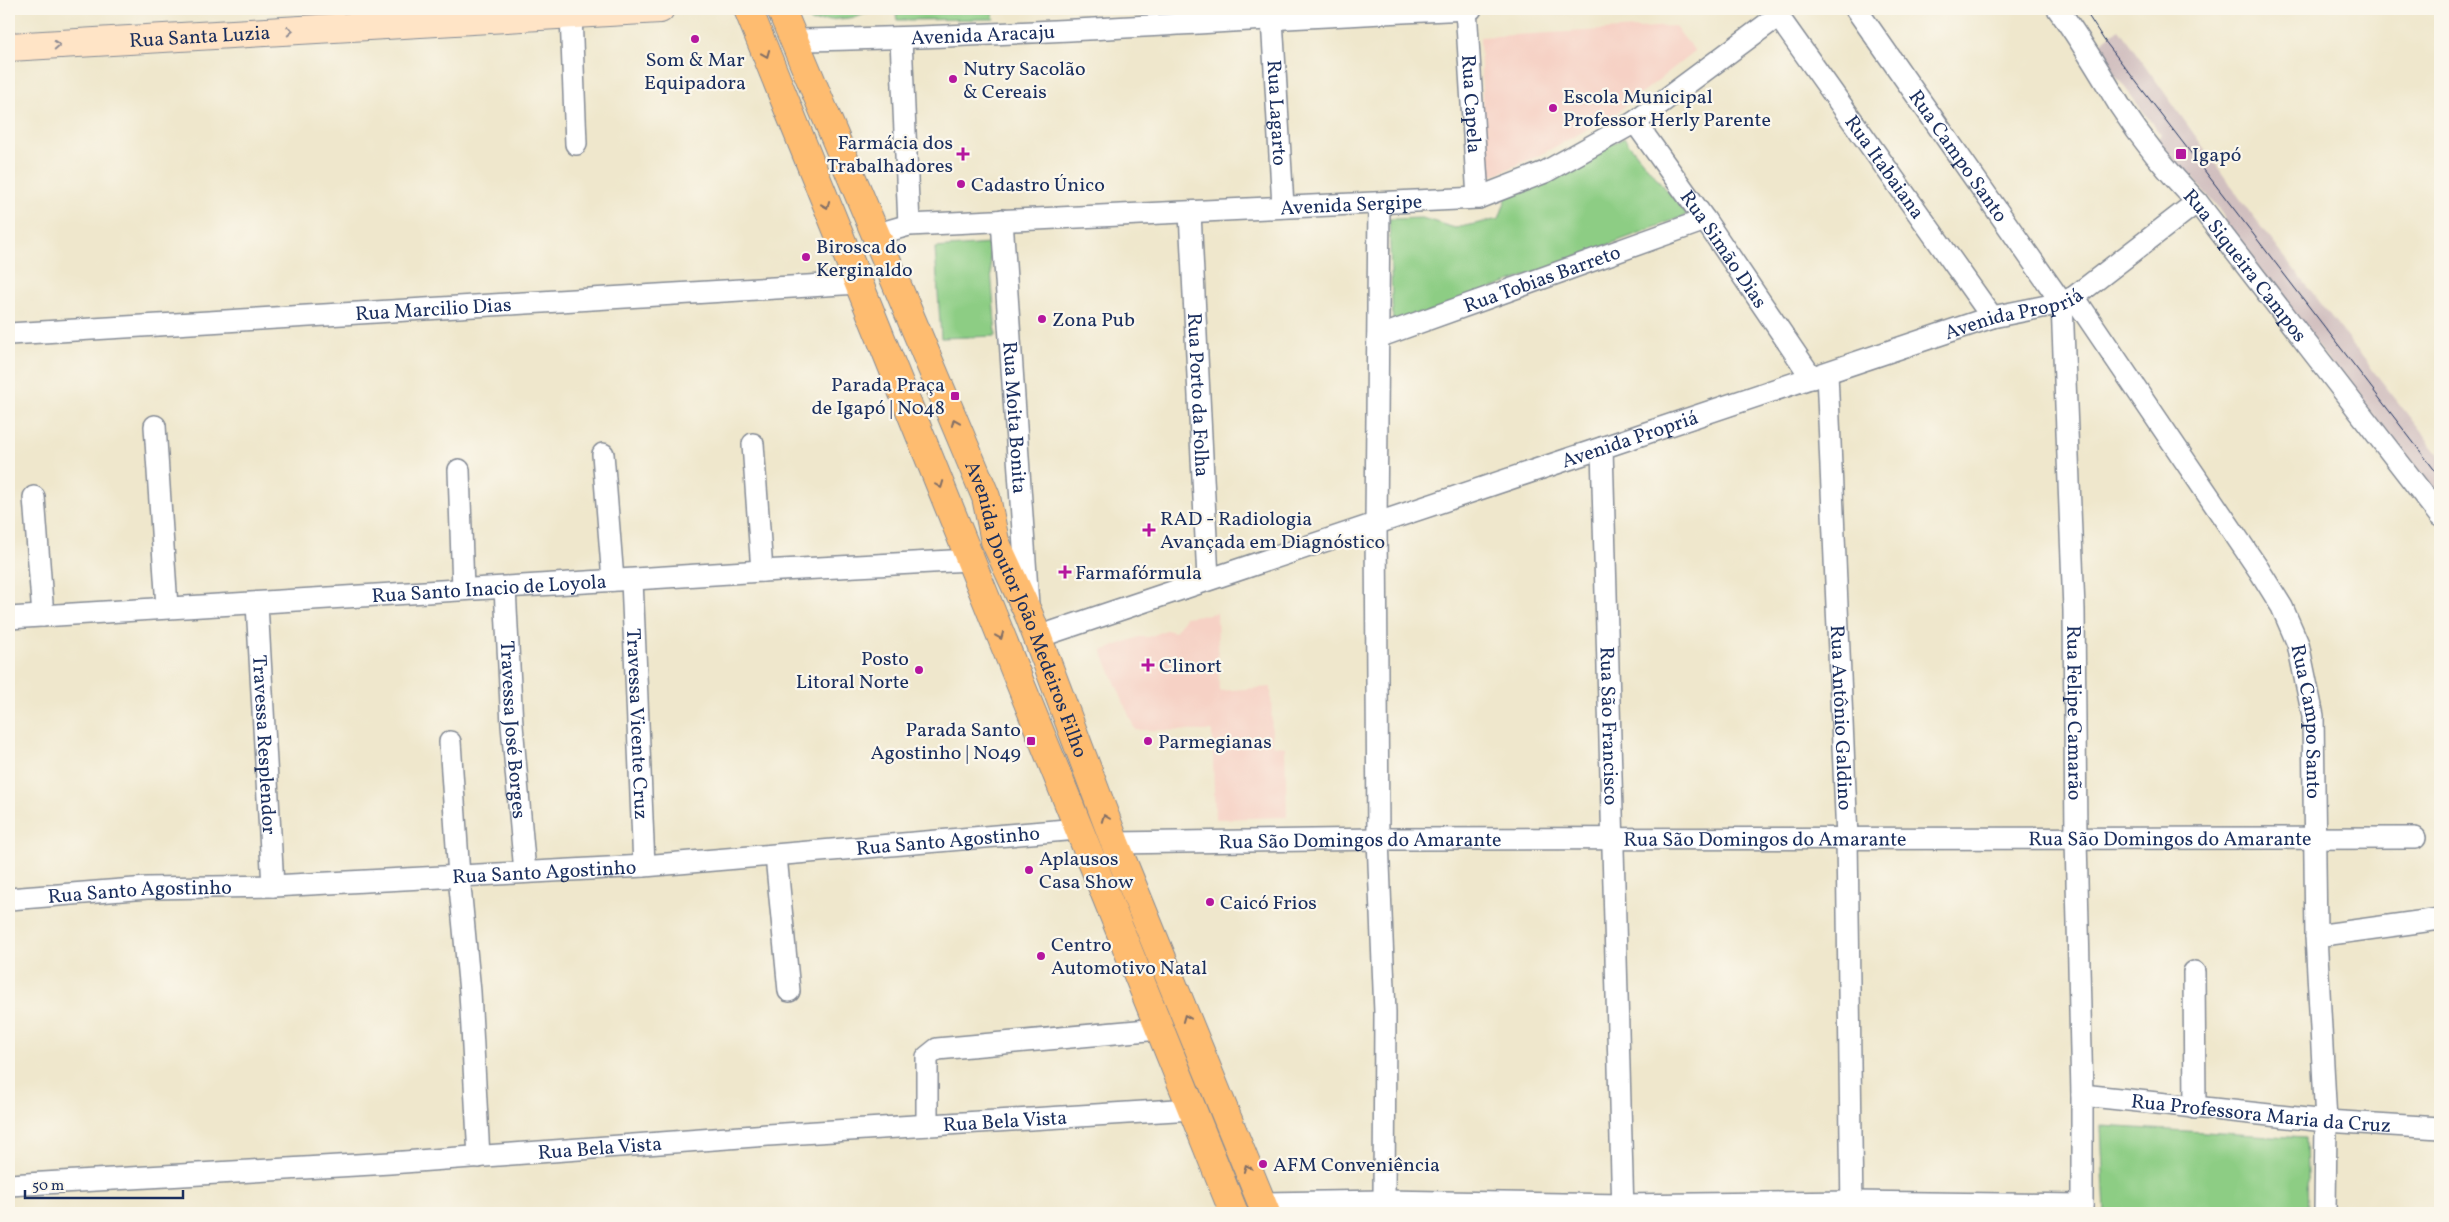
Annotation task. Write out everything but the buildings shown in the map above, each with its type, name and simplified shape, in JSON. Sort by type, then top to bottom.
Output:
[{"type":"main road","name":"Rua Santa Luzia","points":[[9,48],[660,9]]},
{"type":"main road","name":"Avenida Doutor João Medeiros Filho","points":[[748,9],[1234,1213]]},
{"type":"main road","name":"Avenida Doutor João Medeiros Filho","points":[[781,9],[874,235],[986,497],[995,541],[1033,626],[1115,843],[1264,1208]]},
{"type":"main road","points":[[858,283],[887,317],[912,377],[918,382],[940,386]]},
{"type":"main road","points":[[919,430],[939,435],[945,441],[967,495],[995,541]]},
{"type":"street","name":"Rua Capela","points":[[1466,9],[1478,198]]},
{"type":"street","name":"Avenida Aracaju","points":[[794,40],[901,39],[1471,9]]},
{"type":"street","name":"Rua Campo Santo","points":[[1856,9],[2068,300],[2282,607],[2298,644],[2313,716],[2316,936],[2326,1121],[2325,1213]]},
{"type":"street","name":"Rua Siqueira Campos","points":[[2058,9],[2080,38],[2121,107],[2174,178],[2197,202],[2440,516]]},
{"type":"street","name":"Avenida Sergipe","points":[[874,235],[909,225],[1478,198],[1545,172],[1634,122],[1780,12]]},
{"type":"street","name":"Rua Itabaiana","points":[[1780,12],[1992,317]]},
{"type":"street","points":[[571,15],[576,144]]},
{"type":"street","name":"Rua Lagarto","points":[[1272,19],[1283,206]]},
{"type":"street","points":[[901,39],[909,225]]},
{"type":"street","name":"Rua Simão Dias","points":[[1634,122],[1820,375]]},
{"type":"street","name":"Avenida Propriá","points":[[1033,626],[1208,579],[1992,317],[2068,300],[2197,202]]},
{"type":"street","points":[[1379,203],[1376,523],[1378,839],[1385,1013],[1384,1201]]},
{"type":"street","name":"Rua Porto da Folha","points":[[1190,213],[1208,579]]},
{"type":"street","name":"Rua Moita Bonita","points":[[1002,220],[1033,626]]},
{"type":"street","name":"Rua Tobias Barreto","points":[[1378,337],[1705,220]]},
{"type":"street","name":"Rua Marcilio Dias","points":[[9,334],[858,283]]},
{"type":"street","name":"Rua Felipe Camarão","points":[[2068,300],[2082,1095],[2082,1209]]},
{"type":"street","name":"Rua Antônio Galdino","points":[[1820,375],[1847,838],[1852,1208]]},
{"type":"street","points":[[155,426],[167,607]]},
{"type":"street","points":[[754,444],[762,571]]},
{"type":"street","name":"Rua São Francisco","points":[[1602,448],[1623,1209]]},
{"type":"street","name":"Travessa Vicente Cruz","points":[[603,454],[623,580],[644,866]]},
{"type":"street","points":[[459,470],[463,589]]},
{"type":"street","points":[[34,497],[43,616]]},
{"type":"street","name":"Rua Santo Inacio de Loyola","points":[[9,618],[167,607],[257,604],[463,589],[970,560]]},
{"type":"street","name":"Travessa José Borges","points":[[506,588],[512,725],[525,872]]},
{"type":"street","name":"Travessa Resplendor","points":[[257,604],[273,886]]},
{"type":"street","points":[[450,742],[459,876],[470,992],[479,1157]]},
{"type":"street","name":"Rua Santo Agostinho","points":[[9,899],[147,888],[273,886],[644,866],[1078,830]]},
{"type":"street","name":"Rua São Domingos do Amarante","points":[[1115,843],[1378,839],[2076,838],[2316,840],[2415,838]]},
{"type":"street","points":[[776,856],[789,991]]},
{"type":"street","points":[[2316,936],[2440,919]]},
{"type":"street","points":[[2194,972],[2195,1108]]},
{"type":"street","points":[[927,1125],[927,1057],[937,1049],[1159,1029]]},
{"type":"street","name":"Rua Professora Maria da Cruz","points":[[2082,1095],[2326,1121],[2440,1128]]},
{"type":"street","name":"Rua Bela Vista","points":[[9,1185],[479,1157],[927,1125],[1192,1109]]},
{"type":"street","points":[[1264,1208],[1384,1201],[1623,1209],[2082,1209]]},
{"type":"shaded area","name":"Escola Municipal Professor Herly Parente","points":[[1674,26],[1695,51],[1614,115],[1538,156],[1485,179],[1480,37]]},
{"type":"shaded area","points":[[2119,29],[2251,214],[2440,456],[2440,506],[2222,222],[2226,219],[2190,174],[2181,182],[2152,143],[2161,135],[2094,47]]},
{"type":"shaded area","points":[[1217,613],[1219,691],[1271,687],[1272,745],[1285,747],[1287,817],[1215,819],[1212,731],[1135,730],[1102,651],[1139,637],[1149,637],[1166,630],[1175,632],[1185,617]]},
{"type":"green space","points":[[805,9],[877,9],[857,17],[811,22]]},
{"type":"green space","points":[[919,9],[991,9],[994,19],[897,20],[896,14]]},
{"type":"green space","points":[[1624,138],[1687,215],[1393,326],[1389,219],[1422,218],[1455,228],[1499,219],[1507,196]]},
{"type":"green space","points":[[989,244],[996,336],[941,338],[935,248]]},
{"type":"green space","points":[[2101,1126],[2306,1138],[2308,1213],[2105,1213]]},
{"type":"tram line","points":[[2084,9],[2104,40],[2440,477]]},
{"type":"place","name":"Som & Mar Equipadora","points":[[695,39]]},
{"type":"place","name":"Nutry Sacolão & Cereais","points":[[953,79]]},
{"type":"place","name":"Escola Municipal Professor Herly Parente","points":[[1553,108]]},
{"type":"place","name":"Farmácia dos Trabalhadores","points":[[963,154]]},
{"type":"place","name":"Igapó","points":[[2181,154]]},
{"type":"place","name":"Cadastro Único","points":[[961,184]]},
{"type":"place","name":"Birosca do Kerginaldo","points":[[806,257]]},
{"type":"place","name":"Zona Pub","points":[[1042,319]]},
{"type":"place","name":"Parada Praça de Igapó | N048","points":[[955,396]]},
{"type":"place","name":"RAD - Radiologia Avançada em Diagnóstico","points":[[1149,530]]},
{"type":"place","name":"Farmafórmula","points":[[1065,572]]},
{"type":"place","name":"Clinort","points":[[1148,665]]},
{"type":"place","name":"Posto Litoral Norte","points":[[919,670]]},
{"type":"place","name":"Parada Santo Agostinho | N049","points":[[1031,741]]},
{"type":"place","name":"Parmegianas","points":[[1148,741]]},
{"type":"place","name":"Aplausos Casa Show","points":[[1029,870]]},
{"type":"place","name":"Caicó Frios","points":[[1210,902]]},
{"type":"place","name":"Centro Automotivo Natal","points":[[1041,956]]},
{"type":"place","name":"AFM Conveniência","points":[[1263,1164]]}]
